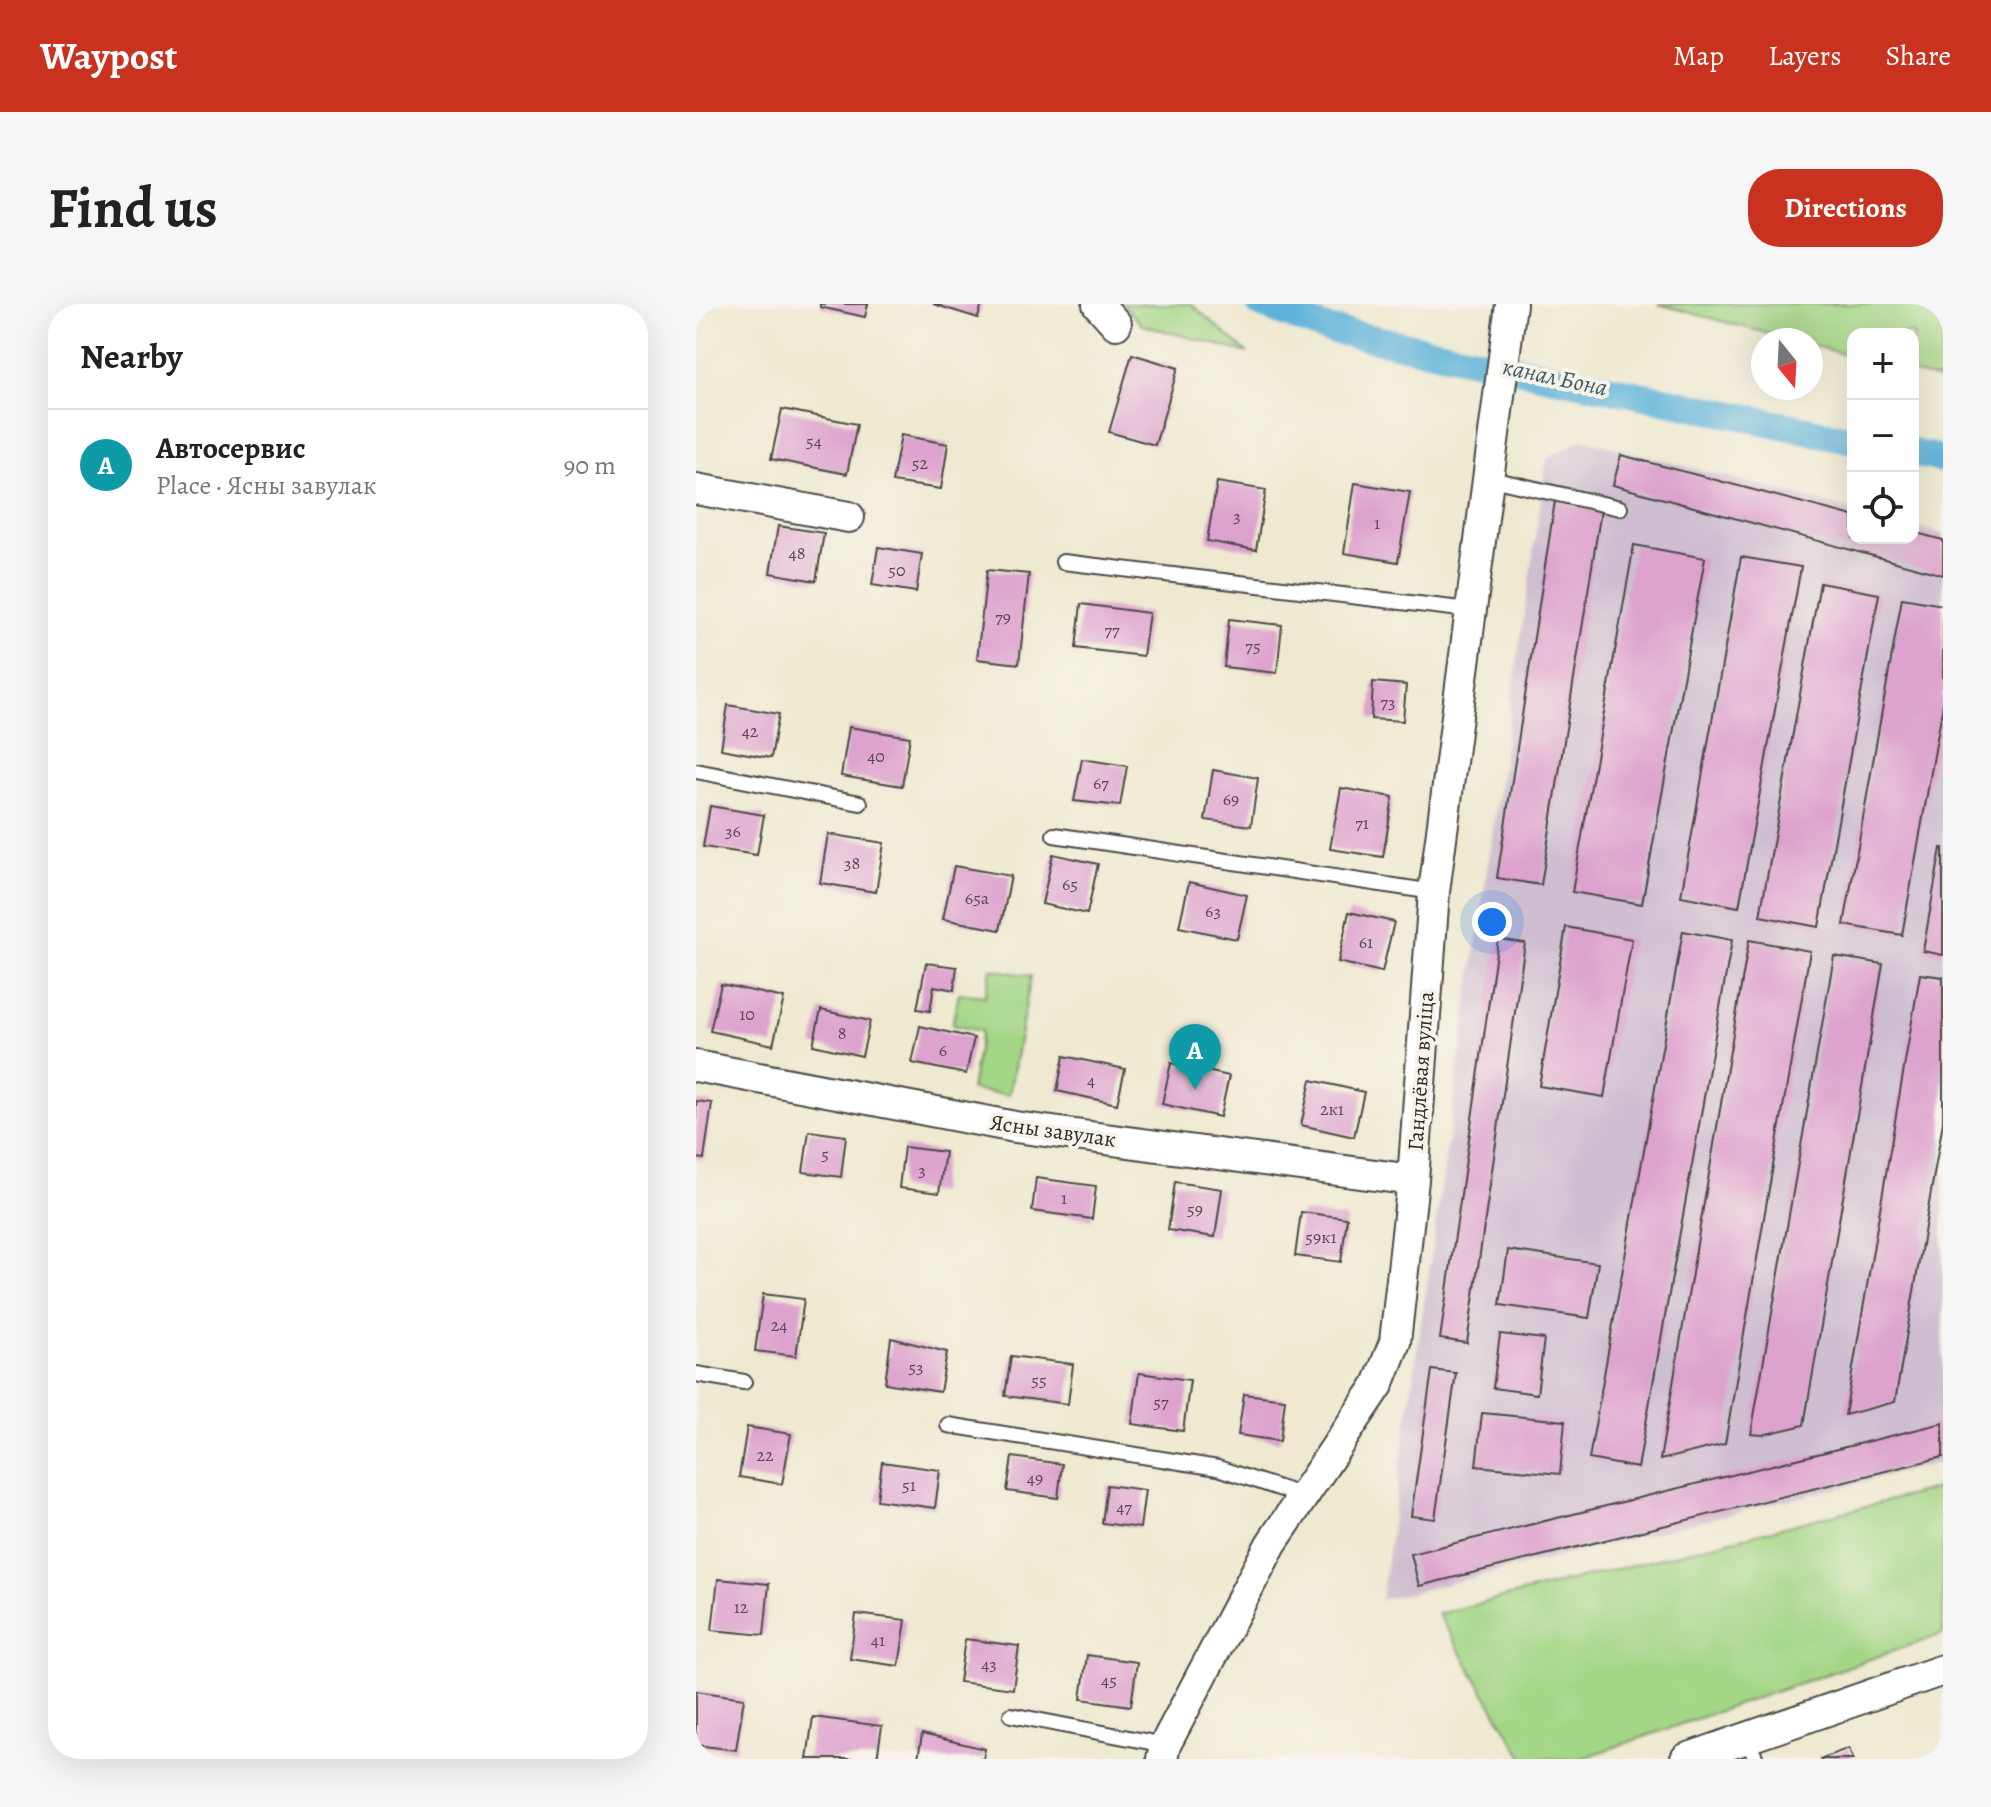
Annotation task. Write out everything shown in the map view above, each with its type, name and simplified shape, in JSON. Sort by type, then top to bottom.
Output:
[{"type":"street","name":"Гандлёвая вуліца","points":[[1164,1752],[1223,1629],[1271,1544],[1378,1385],[1395,1342],[1413,1180],[1434,892],[1510,314]]},
{"type":"street","points":[[696,489],[849,517]]},
{"type":"street","name":"Ясны завулак","points":[[696,1066],[1015,1127],[1413,1180]]},
{"type":"street","points":[[1686,1759],[1751,1748],[1943,1670]]},
{"type":"lane","points":[[1487,478],[1620,508]]},
{"type":"lane","points":[[1063,562],[1469,610]]},
{"type":"lane","points":[[696,771],[860,803]]},
{"type":"lane","points":[[1054,835],[1434,892]]},
{"type":"lane","points":[[696,1374],[744,1382]]},
{"type":"lane","points":[[948,1425],[1218,1468],[1304,1496]]},
{"type":"lane","points":[[1011,1715],[1164,1752]]},
{"type":"shaded area","points":[[1582,439],[1847,508],[1847,544],[1919,544],[1919,528],[1943,534],[1943,1462],[1381,1600],[1547,458]]},
{"type":"green space","points":[[1123,304],[1191,304],[1248,353],[1142,325]]},
{"type":"green space","points":[[1658,304],[1943,304],[1943,381],[1919,375],[1919,328],[1847,328],[1847,355],[1823,348],[1823,328],[1751,329]]},
{"type":"green space","points":[[991,969],[1031,976],[1009,1095],[971,1090],[981,1031],[952,1025],[959,993],[985,996]]},
{"type":"green space","points":[[1943,1487],[1943,1634],[1580,1759],[1524,1759],[1438,1614]]},
{"type":"building","points":[[820,304],[868,304],[865,317],[820,307]]},
{"type":"building","points":[[933,304],[982,304],[978,318]]},
{"type":"building","points":[[1132,354],[1178,368],[1155,445],[1109,432]]},
{"type":"building","points":[[782,409],[857,424],[847,474],[771,459]]},
{"type":"building","points":[[901,435],[948,444],[941,489],[892,482]]},
{"type":"building","points":[[1621,455],[1847,514],[1847,544],[1919,544],[1919,534],[1943,540],[1943,575],[1613,485]]},
{"type":"building","points":[[1217,482],[1266,490],[1256,550],[1207,541]]},
{"type":"building","points":[[1355,483],[1410,492],[1398,562],[1344,553]]},
{"type":"building","points":[[1555,501],[1601,510],[1541,885],[1497,878]]},
{"type":"building","points":[[778,526],[824,533],[816,581],[770,573]]},
{"type":"building","points":[[1634,545],[1705,558],[1642,904],[1572,892]]},
{"type":"building","points":[[878,547],[922,554],[916,592],[872,585]]},
{"type":"building","points":[[1741,557],[1801,567],[1739,907],[1681,896]]},
{"type":"building","points":[[987,570],[1029,574],[1019,664],[977,659]]},
{"type":"building","points":[[1820,583],[1879,594],[1819,927],[1760,916]]},
{"type":"building","points":[[1902,598],[1943,605],[1943,705],[1902,935],[1844,925]]},
{"type":"building","points":[[1081,604],[1149,613],[1143,656],[1076,648]]},
{"type":"building","points":[[1229,619],[1282,625],[1277,673],[1224,667]]},
{"type":"building","points":[[1373,682],[1406,685],[1403,721],[1371,719]]},
{"type":"building","points":[[728,705],[779,714],[771,758],[721,749]]},
{"type":"building","points":[[849,727],[910,737],[902,786],[841,776]]},
{"type":"building","points":[[1082,759],[1127,766],[1120,806],[1074,801]]},
{"type":"building","points":[[1213,770],[1258,778],[1251,826],[1205,820]]},
{"type":"building","points":[[1341,788],[1393,797],[1383,857],[1330,849]]},
{"type":"building","points":[[710,806],[764,815],[757,855],[703,847]]},
{"type":"building","points":[[828,834],[884,843],[876,892],[820,883]]},
{"type":"building","points":[[1943,848],[1943,955],[1923,951]]},
{"type":"building","points":[[1053,854],[1098,864],[1087,914],[1042,904]]},
{"type":"building","points":[[954,866],[1011,876],[1000,930],[943,919]]},
{"type":"building","points":[[1189,882],[1247,895],[1237,939],[1179,927]]},
{"type":"building","points":[[1349,912],[1394,922],[1382,972],[1338,962]]},
{"type":"building","points":[[1566,927],[1632,939],[1604,1097],[1539,1086]]},
{"type":"building","points":[[1683,931],[1732,940],[1638,1468],[1589,1459]]},
{"type":"building","points":[[1498,939],[1525,943],[1467,1343],[1440,1339]]},
{"type":"building","points":[[1749,940],[1810,951],[1725,1444],[1660,1460]]},
{"type":"building","points":[[1834,956],[1883,964],[1804,1425],[1762,1435],[1751,1434]]},
{"type":"building","points":[[926,963],[957,967],[954,990],[934,986],[930,1011],[917,1009]]},
{"type":"building","points":[[1920,974],[1943,977],[1943,1122],[1895,1402],[1845,1415]]},
{"type":"building","points":[[721,984],[784,998],[773,1045],[710,1031]]},
{"type":"building","points":[[821,1010],[870,1021],[862,1056],[813,1045]]},
{"type":"building","points":[[920,1026],[974,1038],[966,1074],[912,1063]]},
{"type":"building","points":[[1064,1056],[1125,1069],[1117,1104],[1057,1091]]},
{"type":"building","points":[[1171,1063],[1229,1076],[1220,1117],[1162,1104]]},
{"type":"building","points":[[1311,1080],[1364,1092],[1354,1137],[1301,1125]]},
{"type":"building","points":[[696,1101],[712,1103],[704,1159],[696,1158]]},
{"type":"building","points":[[809,1131],[846,1136],[841,1177],[803,1172]]},
{"type":"building","points":[[904,1147],[945,1152],[939,1193],[899,1188]]},
{"type":"building","points":[[1036,1178],[1096,1186],[1092,1219],[1032,1211]]},
{"type":"building","points":[[1175,1182],[1222,1189],[1215,1237],[1168,1230]]},
{"type":"building","points":[[1301,1212],[1347,1218],[1341,1262],[1295,1256]]},
{"type":"building","points":[[1508,1250],[1598,1263],[1589,1318],[1500,1305]]},
{"type":"building","points":[[763,1294],[804,1299],[796,1356],[755,1351]]},
{"type":"building","points":[[1500,1334],[1544,1339],[1537,1394],[1493,1388]]},
{"type":"building","points":[[891,1338],[947,1352],[940,1392],[885,1383]]},
{"type":"building","points":[[1011,1356],[1073,1364],[1068,1404],[1005,1396]]},
{"type":"building","points":[[1432,1370],[1456,1373],[1435,1519],[1411,1516]]},
{"type":"building","points":[[1139,1373],[1190,1380],[1183,1431],[1132,1424]]},
{"type":"building","points":[[1244,1394],[1285,1399],[1280,1441],[1238,1435]]},
{"type":"building","points":[[1482,1413],[1565,1421],[1560,1474],[1476,1466]]},
{"type":"building","points":[[1943,1423],[1943,1457],[1419,1586],[1411,1554]]},
{"type":"building","points":[[747,1427],[791,1434],[782,1484],[739,1477]]},
{"type":"building","points":[[1012,1457],[1062,1464],[1058,1498],[1007,1491]]},
{"type":"building","points":[[882,1462],[940,1470],[935,1508],[877,1500]]},
{"type":"building","points":[[1107,1485],[1145,1490],[1140,1528],[1102,1523]]},
{"type":"building","points":[[718,1579],[769,1584],[764,1635],[712,1630]]},
{"type":"building","points":[[856,1614],[906,1620],[899,1666],[850,1659]]},
{"type":"building","points":[[965,1639],[1019,1646],[1013,1689],[959,1682]]},
{"type":"building","points":[[1087,1655],[1137,1662],[1131,1706],[1081,1699]]},
{"type":"building","points":[[696,1691],[744,1698],[736,1750],[696,1745]]},
{"type":"building","points":[[813,1717],[882,1726],[877,1759],[807,1759]]},
{"type":"building","points":[[922,1734],[985,1749],[983,1759],[918,1759]]},
{"type":"building","points":[[1849,1748],[1853,1759],[1820,1759]]},
{"type":"waterway","name":"канал Бона","points":[[1260,304],[1323,328],[1847,439]]},
{"type":"waterway","name":"канал Бона","points":[[1919,454],[1943,459]]},
{"type":"place","name":"Автосервис","points":[[1195,1090]]}]
